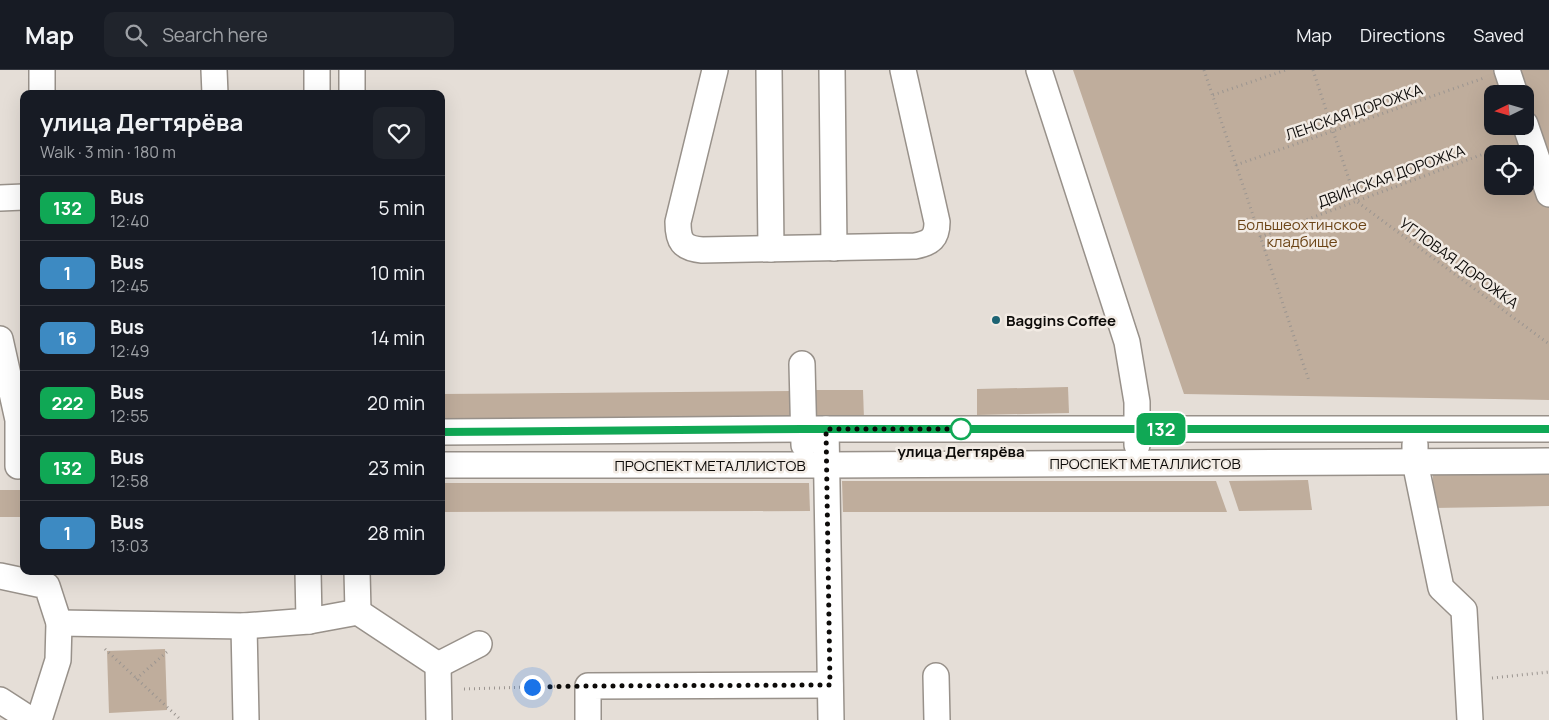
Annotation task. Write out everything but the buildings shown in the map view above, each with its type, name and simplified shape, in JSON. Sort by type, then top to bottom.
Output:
[{"type":"street","points":[[42,70],[42,90]]},
{"type":"street","points":[[214,70],[215,90]]},
{"type":"street","points":[[317,70],[317,90]]},
{"type":"street","points":[[352,70],[352,90]]},
{"type":"street","points":[[715,70],[678,222],[678,234],[682,243],[691,249],[915,246],[933,239],[937,231],[937,222],[903,70]]},
{"type":"street","points":[[770,70],[771,249]]},
{"type":"street","points":[[832,70],[834,248]]},
{"type":"street","points":[[1039,70],[1127,342],[1137,402],[1137,463]]},
{"type":"street","points":[[1507,70],[1512,85]]},
{"type":"street","points":[[1529,135],[1549,194]]},
{"type":"street","points":[[0,198],[20,197]]},
{"type":"street","points":[[0,339],[18,420],[14,434],[14,466]]},
{"type":"street","points":[[802,364],[814,429],[831,720]]},
{"type":"street","points":[[445,432],[814,429],[1549,429]]},
{"type":"street","points":[[1415,430],[1415,462],[1441,588],[1464,610],[1470,720]]},
{"type":"street","name":"ПРОСПЕКТ МЕТАЛЛИСТОВ","points":[[445,465],[1549,461]]},
{"type":"street","points":[[308,575],[309,621]]},
{"type":"street","points":[[357,575],[358,612]]},
{"type":"street","points":[[0,576],[47,586],[68,623],[39,720]]},
{"type":"street","points":[[68,623],[244,626],[309,621],[358,612],[438,665]]},
{"type":"street","points":[[244,626],[246,720]]},
{"type":"street","points":[[438,665],[479,644]]},
{"type":"street","points":[[438,665],[439,720]]},
{"type":"street","points":[[936,676],[937,720]]},
{"type":"street","points":[[588,720],[588,686],[830,685]]},
{"type":"street","points":[[0,700],[31,720]]},
{"type":"path","points":[[1204,70],[1309,381]]},
{"type":"path","points":[[1213,96],[1286,70]]},
{"type":"path","points":[[1313,70],[1356,201]]},
{"type":"path","name":"ЛЕНСКАЯ ДОРОЖКА","points":[[1236,165],[1507,70]]},
{"type":"path","name":"ДВИНСКАЯ ДОРОЖКА","points":[[1260,237],[1356,201],[1515,135]]},
{"type":"path","name":"УГЛОВАЯ ДОРОЖКА","points":[[1356,201],[1549,344]]},
{"type":"path","points":[[68,623],[181,720]]},
{"type":"path","points":[[1468,680],[1549,672]]},
{"type":"path","points":[[439,690],[588,686]]},
{"type":"green space","name":"Большеохтинское кладбище","points":[[1073,70],[1549,70],[1549,400],[1184,394]]},
{"type":"green space","points":[[1068,387],[1069,413],[977,415],[977,389]]},
{"type":"green space","points":[[813,390],[863,390],[864,419],[813,419]]},
{"type":"green space","points":[[792,391],[793,419],[445,419],[445,394]]},
{"type":"green space","points":[[1549,473],[1549,506],[1433,508],[1433,475]]},
{"type":"green space","points":[[1308,480],[1312,510],[1239,511],[1229,481]]},
{"type":"green space","points":[[842,481],[1216,481],[1227,512],[843,512]]},
{"type":"green space","points":[[445,483],[809,483],[810,511],[445,512]]},
{"type":"green space","points":[[0,490],[20,490],[20,517],[0,517]]},
{"type":"green space","points":[[165,649],[167,710],[109,713],[107,651]]},
{"type":"bus line","name":"132","points":[[445,432],[803,429],[1549,429]]},
{"type":"place","name":"Baggins Coffee","points":[[996,320]]},
{"type":"place","name":"улица Дегтярёва","points":[[961,429]]},
{"type":"route","points":[[532,687],[830,685],[826,429],[961,429]]}]
